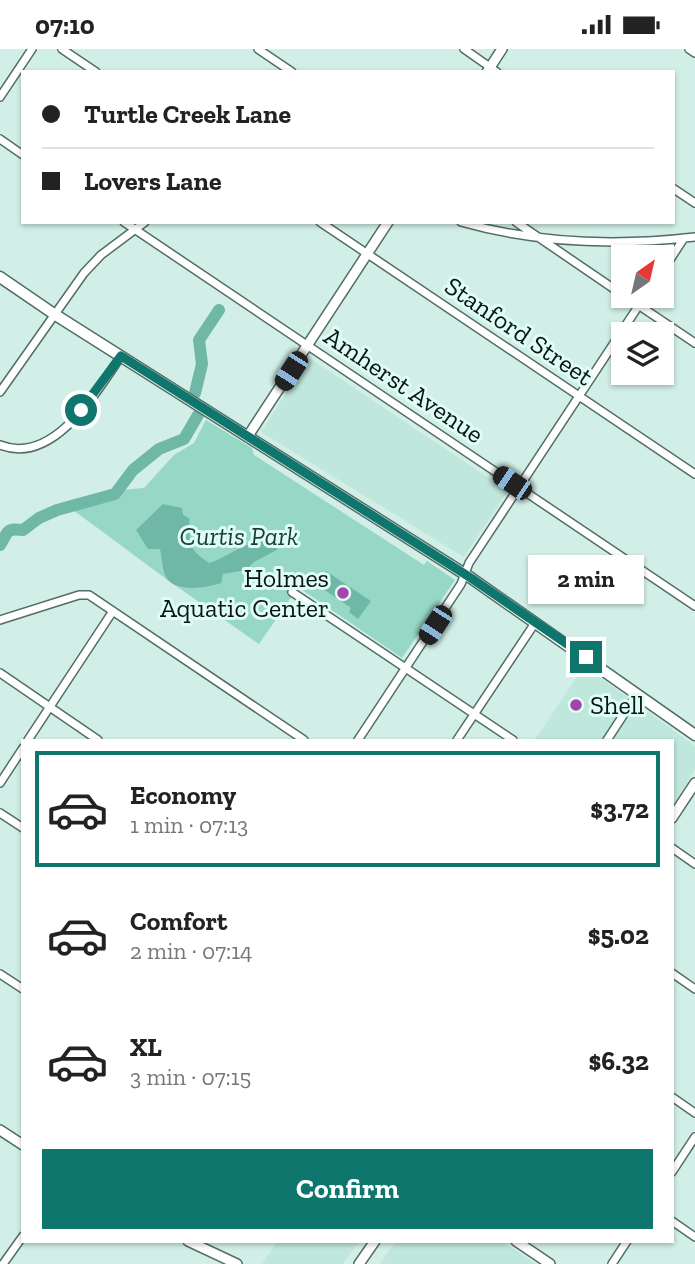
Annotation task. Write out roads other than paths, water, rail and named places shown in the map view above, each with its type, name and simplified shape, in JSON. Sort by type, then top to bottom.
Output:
[{"type":"main road","points":[[0,277],[54,314],[465,574],[695,735]]},
{"type":"street","points":[[0,97],[32,49]]},
{"type":"street","points":[[62,49],[93,70]]},
{"type":"street","points":[[258,49],[289,70]]},
{"type":"street","points":[[464,49],[492,70],[502,49]]},
{"type":"street","points":[[689,49],[695,53]]},
{"type":"street","points":[[0,139],[21,154]]},
{"type":"street","points":[[675,190],[695,203]]},
{"type":"street","name":"Amherst Avenue","points":[[127,224],[695,606]]},
{"type":"street","points":[[0,392],[91,265],[142,224]]},
{"type":"street","name":"Stanford Street","points":[[323,224],[695,474]]},
{"type":"street","points":[[248,436],[387,224]]},
{"type":"street","points":[[470,224],[540,239],[605,242],[695,237]]},
{"type":"street","points":[[519,224],[611,286]]},
{"type":"street","points":[[674,253],[684,238]]},
{"type":"street","points":[[359,739],[461,585],[469,563],[637,308]]},
{"type":"street","points":[[643,308],[695,343]]},
{"type":"street","points":[[0,445],[24,449],[48,442],[81,410],[121,356]]},
{"type":"street","points":[[292,592],[512,739]]},
{"type":"street","points":[[0,619],[85,594],[302,739]]},
{"type":"street","points":[[29,739],[113,611]]},
{"type":"street","points":[[458,739],[535,622]]},
{"type":"street","points":[[0,673],[97,739]]},
{"type":"street","points":[[608,739],[637,694]]},
{"type":"street","points":[[0,783],[21,751]]},
{"type":"street","points":[[674,815],[695,783]]},
{"type":"street","points":[[0,813],[21,827]]},
{"type":"street","points":[[674,849],[695,864]]},
{"type":"street","points":[[0,974],[21,988]]},
{"type":"street","points":[[674,974],[695,989]]},
{"type":"street","points":[[674,1098],[695,1113]]},
{"type":"street","points":[[0,1130],[21,1144]]},
{"type":"street","points":[[674,1169],[695,1137]]},
{"type":"street","points":[[674,1222],[695,1237]]},
{"type":"street","points":[[3,1264],[21,1239]]},
{"type":"street","points":[[192,1243],[237,1264]]},
{"type":"street","points":[[359,1264],[374,1243]]},
{"type":"street","points":[[519,1243],[550,1264]]},
{"type":"street","points":[[612,1264],[627,1243]]},
{"type":"waterway","points":[[195,393],[202,364],[199,340],[219,310]]},
{"type":"waterway","points":[[0,545],[10,530],[23,530],[39,518],[57,510],[115,494],[133,470],[159,449],[184,439],[198,415]]},
{"type":"place","name":"Holmes Aquatic Center","points":[[343,593]]},
{"type":"place","name":"Shell","points":[[576,705]]},
{"type":"park label","name":"Curtis Park","points":[[239,536]]}]
